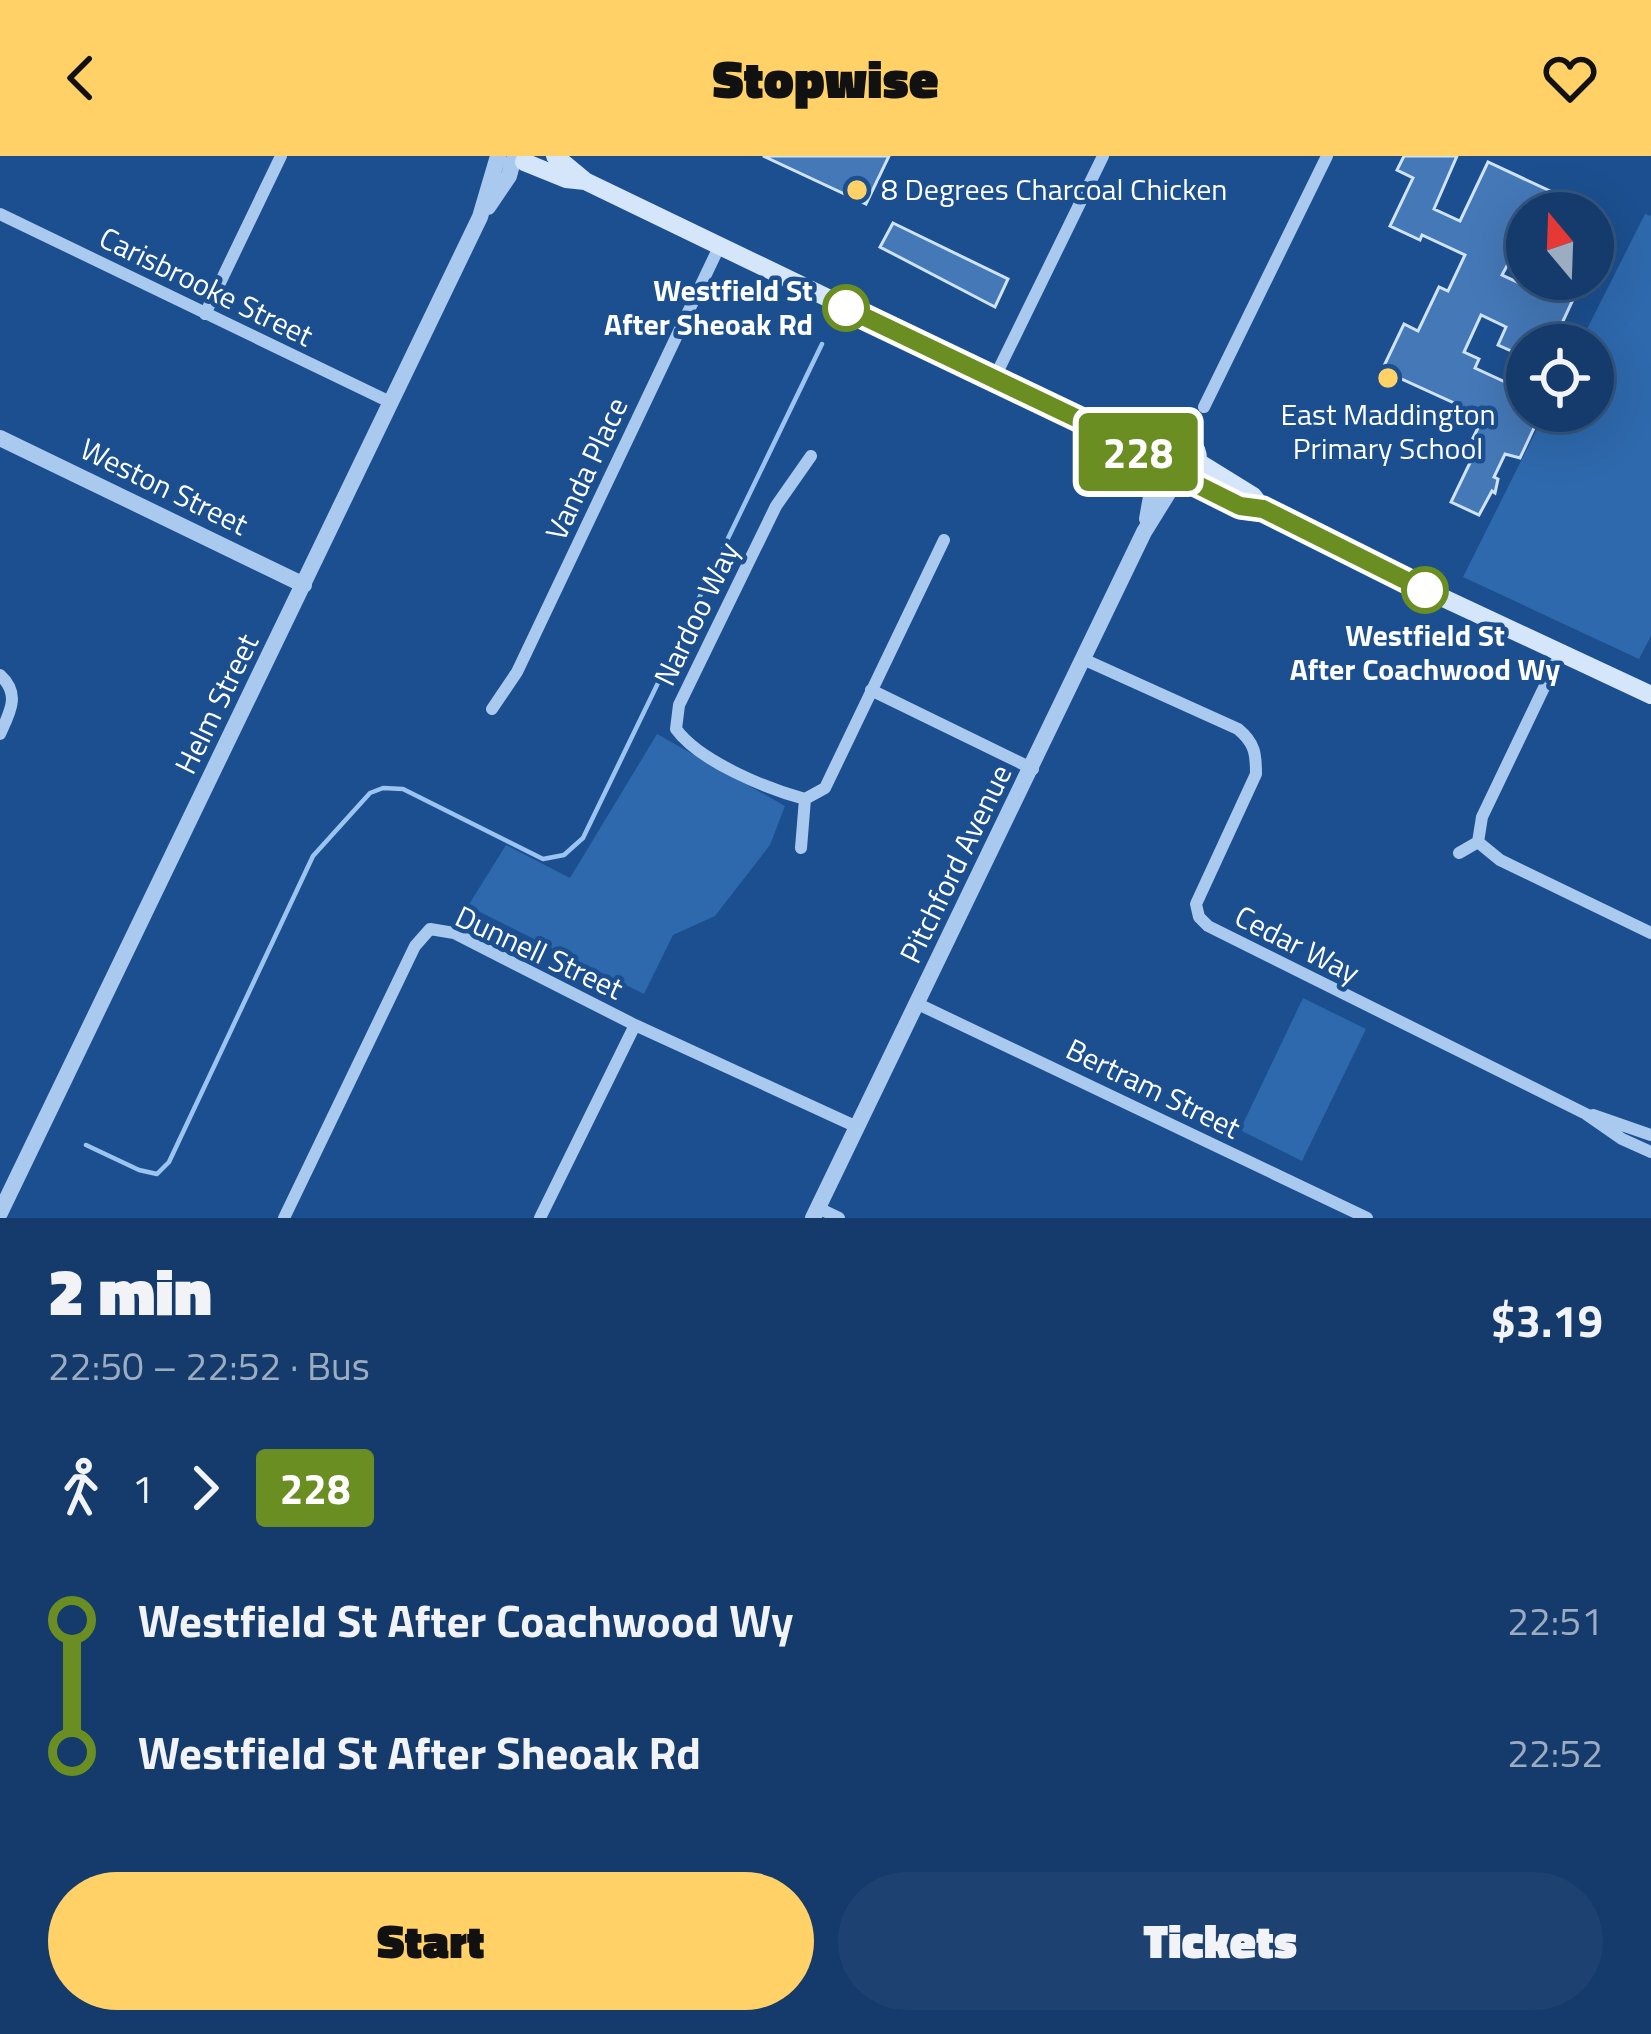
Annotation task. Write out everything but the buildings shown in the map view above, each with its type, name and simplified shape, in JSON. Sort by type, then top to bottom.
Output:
[{"type":"main road","points":[[555,156],[585,181],[1118,438],[1155,466],[1163,478],[1180,480],[1240,506],[1263,509],[1362,560],[1649,689]]},
{"type":"main road","points":[[515,158],[566,179],[585,181]]},
{"type":"main road","points":[[1118,438],[1164,441],[1178,437],[1190,443],[1198,462],[1253,496],[1263,509]]},
{"type":"main road","points":[[1155,466],[1156,450],[1164,441]]},
{"type":"main road","points":[[1180,480],[1198,462]]},
{"type":"street","points":[[205,314],[281,156]]},
{"type":"street","points":[[994,380],[1103,156]]},
{"type":"street","points":[[1204,406],[1327,156]]},
{"type":"street","name":"Helm Street","points":[[0,1213],[480,217],[509,176],[515,158]]},
{"type":"street","name":"Carisbrooke Street","points":[[0,214],[392,403]]},
{"type":"street","name":"Vanda Place","points":[[492,709],[517,672],[719,247]]},
{"type":"street","name":"Weston Street","points":[[0,438],[304,584]]},
{"type":"street","name":"Nardoo Way","points":[[805,800],[690,748],[676,729],[679,705],[776,506],[811,456]]},
{"type":"street","name":"Pitchford Avenue","points":[[1144,532],[1155,466]]},
{"type":"street","name":"Pitchford Avenue","points":[[815,1213],[1144,532],[1180,480]]},
{"type":"street","points":[[801,848],[805,800],[825,788],[944,539]]},
{"type":"street","points":[[1478,842],[1482,817],[1561,652]]},
{"type":"street","name":"Cedar Way","points":[[1083,659],[1250,739],[1256,752],[1256,775],[1196,904],[1208,926],[1586,1114],[1644,1150]]},
{"type":"street","points":[[0,675],[14,699],[0,734]]},
{"type":"street","points":[[871,690],[1033,769]]},
{"type":"street","points":[[1459,853],[1478,842]]},
{"type":"street","points":[[1478,842],[1500,860],[1651,933]]},
{"type":"street","name":"Dunnell Street","points":[[284,1218],[415,946],[430,929],[454,933],[635,1025],[857,1127]]},
{"type":"street","name":"Bertram Street","points":[[918,1004],[1367,1218]]},
{"type":"street","points":[[540,1218],[635,1025]]},
{"type":"street","name":"Cedar Way","points":[[1586,1114],[1605,1116],[1648,1134]]},
{"type":"street","points":[[815,1213],[839,1218]]},
{"type":"shaded area","points":[[1645,214],[1651,216],[1651,636],[1639,659],[1463,577],[1536,432],[1614,432],[1614,324],[1590,324],[1602,300],[1614,300],[1614,276]]},
{"type":"shaded area","points":[[657,734],[785,806],[770,845],[715,916],[673,935],[644,994],[468,906],[506,845],[570,878]]},
{"type":"shaded area","points":[[1303,998],[1366,1029],[1302,1161],[1240,1130]]},
{"type":"waterway","points":[[86,1145],[157,1174],[169,1162],[313,856],[370,793],[403,789],[543,859],[564,855],[583,838],[822,344]]},
{"type":"bus line","name":"228","points":[[846,308],[1118,438],[1154,463],[1169,481],[1186,479],[1240,506],[1263,509],[1425,590]]},
{"type":"place","name":"8 Degrees Charcoal Chicken","points":[[857,190]]},
{"type":"place","name":"Westfield St After Sheoak Rd","points":[[846,308]]},
{"type":"place","name":"East Maddington Primary School","points":[[1388,378]]},
{"type":"place","name":"Westfield St After Coachwood Wy","points":[[1425,590]]}]
